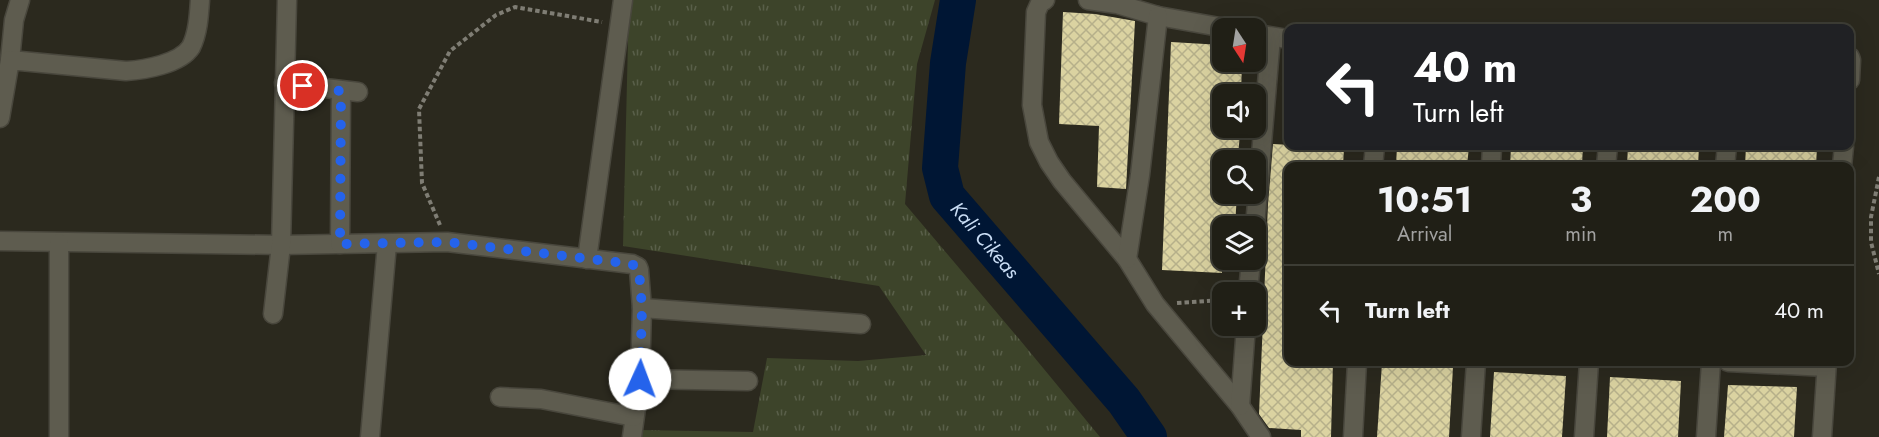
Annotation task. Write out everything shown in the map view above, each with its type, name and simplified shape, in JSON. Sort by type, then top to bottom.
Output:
[{"type":"street","points":[[0,117],[14,20],[20,0]]},
{"type":"street","points":[[10,60],[126,71],[145,70],[177,58],[190,49],[195,36],[200,0]]},
{"type":"street","points":[[273,314],[281,245],[287,0]]},
{"type":"street","points":[[587,258],[623,0]]},
{"type":"street","points":[[1044,0],[1036,12],[1032,105],[1040,142],[1049,162],[1127,259],[1155,304],[1240,406],[1261,437]]},
{"type":"street","points":[[1088,0],[1117,3],[1158,16],[1212,26]]},
{"type":"street","points":[[1127,259],[1140,175],[1158,16]]},
{"type":"street","points":[[1256,216],[1272,36]]},
{"type":"street","points":[[284,83],[350,91],[340,244]]},
{"type":"street","points":[[0,241],[281,245],[447,242],[632,264],[638,267],[642,308],[640,379],[632,437]]},
{"type":"street","points":[[59,243],[59,437]]},
{"type":"street","points":[[370,437],[387,244]]},
{"type":"street","points":[[642,308],[861,324]]},
{"type":"street","points":[[1240,406],[1245,336]]},
{"type":"street","points":[[1353,437],[1357,366]]},
{"type":"street","points":[[1471,437],[1476,366]]},
{"type":"street","points":[[1584,437],[1589,366]]},
{"type":"street","points":[[1706,437],[1711,366]]},
{"type":"street","points":[[1822,437],[1826,366]]},
{"type":"street","points":[[640,379],[748,381]]},
{"type":"street","points":[[500,397],[540,399],[634,417]]},
{"type":"path","points":[[447,242],[422,183],[419,109],[450,51],[496,15],[515,7],[620,24]]},
{"type":"path","points":[[1879,177],[1871,217],[1871,242],[1879,274]]},
{"type":"path","points":[[1155,304],[1212,301]]},
{"type":"green space","points":[[629,0],[935,0],[917,64],[905,204],[1100,437],[638,437],[639,430],[753,432],[767,358],[858,361],[926,355],[879,286],[623,246]]},
{"type":"building","points":[[1063,12],[1095,14],[1135,21],[1126,189],[1097,187],[1099,126],[1059,124]]},
{"type":"building","points":[[1171,42],[1212,44],[1212,72],[1242,72],[1241,84],[1212,84],[1212,138],[1240,138],[1239,150],[1212,150],[1212,204],[1236,204],[1236,216],[1212,216],[1212,270],[1222,270],[1222,273],[1162,270]]},
{"type":"building","points":[[1273,144],[1284,145],[1284,150],[1344,150],[1343,162],[1284,162],[1284,366],[1333,366],[1331,437],[1301,437],[1301,430],[1269,428],[1259,414],[1262,336],[1266,336],[1266,251]]},
{"type":"building","points":[[1397,150],[1469,150],[1467,162],[1396,162]]},
{"type":"building","points":[[1511,150],[1583,150],[1582,162],[1510,162]]},
{"type":"building","points":[[1628,150],[1699,150],[1698,162],[1627,162]]},
{"type":"building","points":[[1746,150],[1817,150],[1816,162],[1745,162]]},
{"type":"building","points":[[1382,366],[1453,367],[1449,437],[1377,437]]},
{"type":"building","points":[[1494,372],[1566,376],[1562,437],[1490,437]]},
{"type":"building","points":[[1610,377],[1681,381],[1678,437],[1607,437]]},
{"type":"building","points":[[1728,385],[1797,387],[1794,437],[1724,437]]},
{"type":"waterway","name":"Kali Cikeas","points":[[958,0],[948,63],[940,168],[947,196],[1124,401],[1149,437]]},
{"type":"route","points":[[303,86],[341,91],[340,244],[447,242],[632,264],[639,270],[642,308],[640,379]]}]
